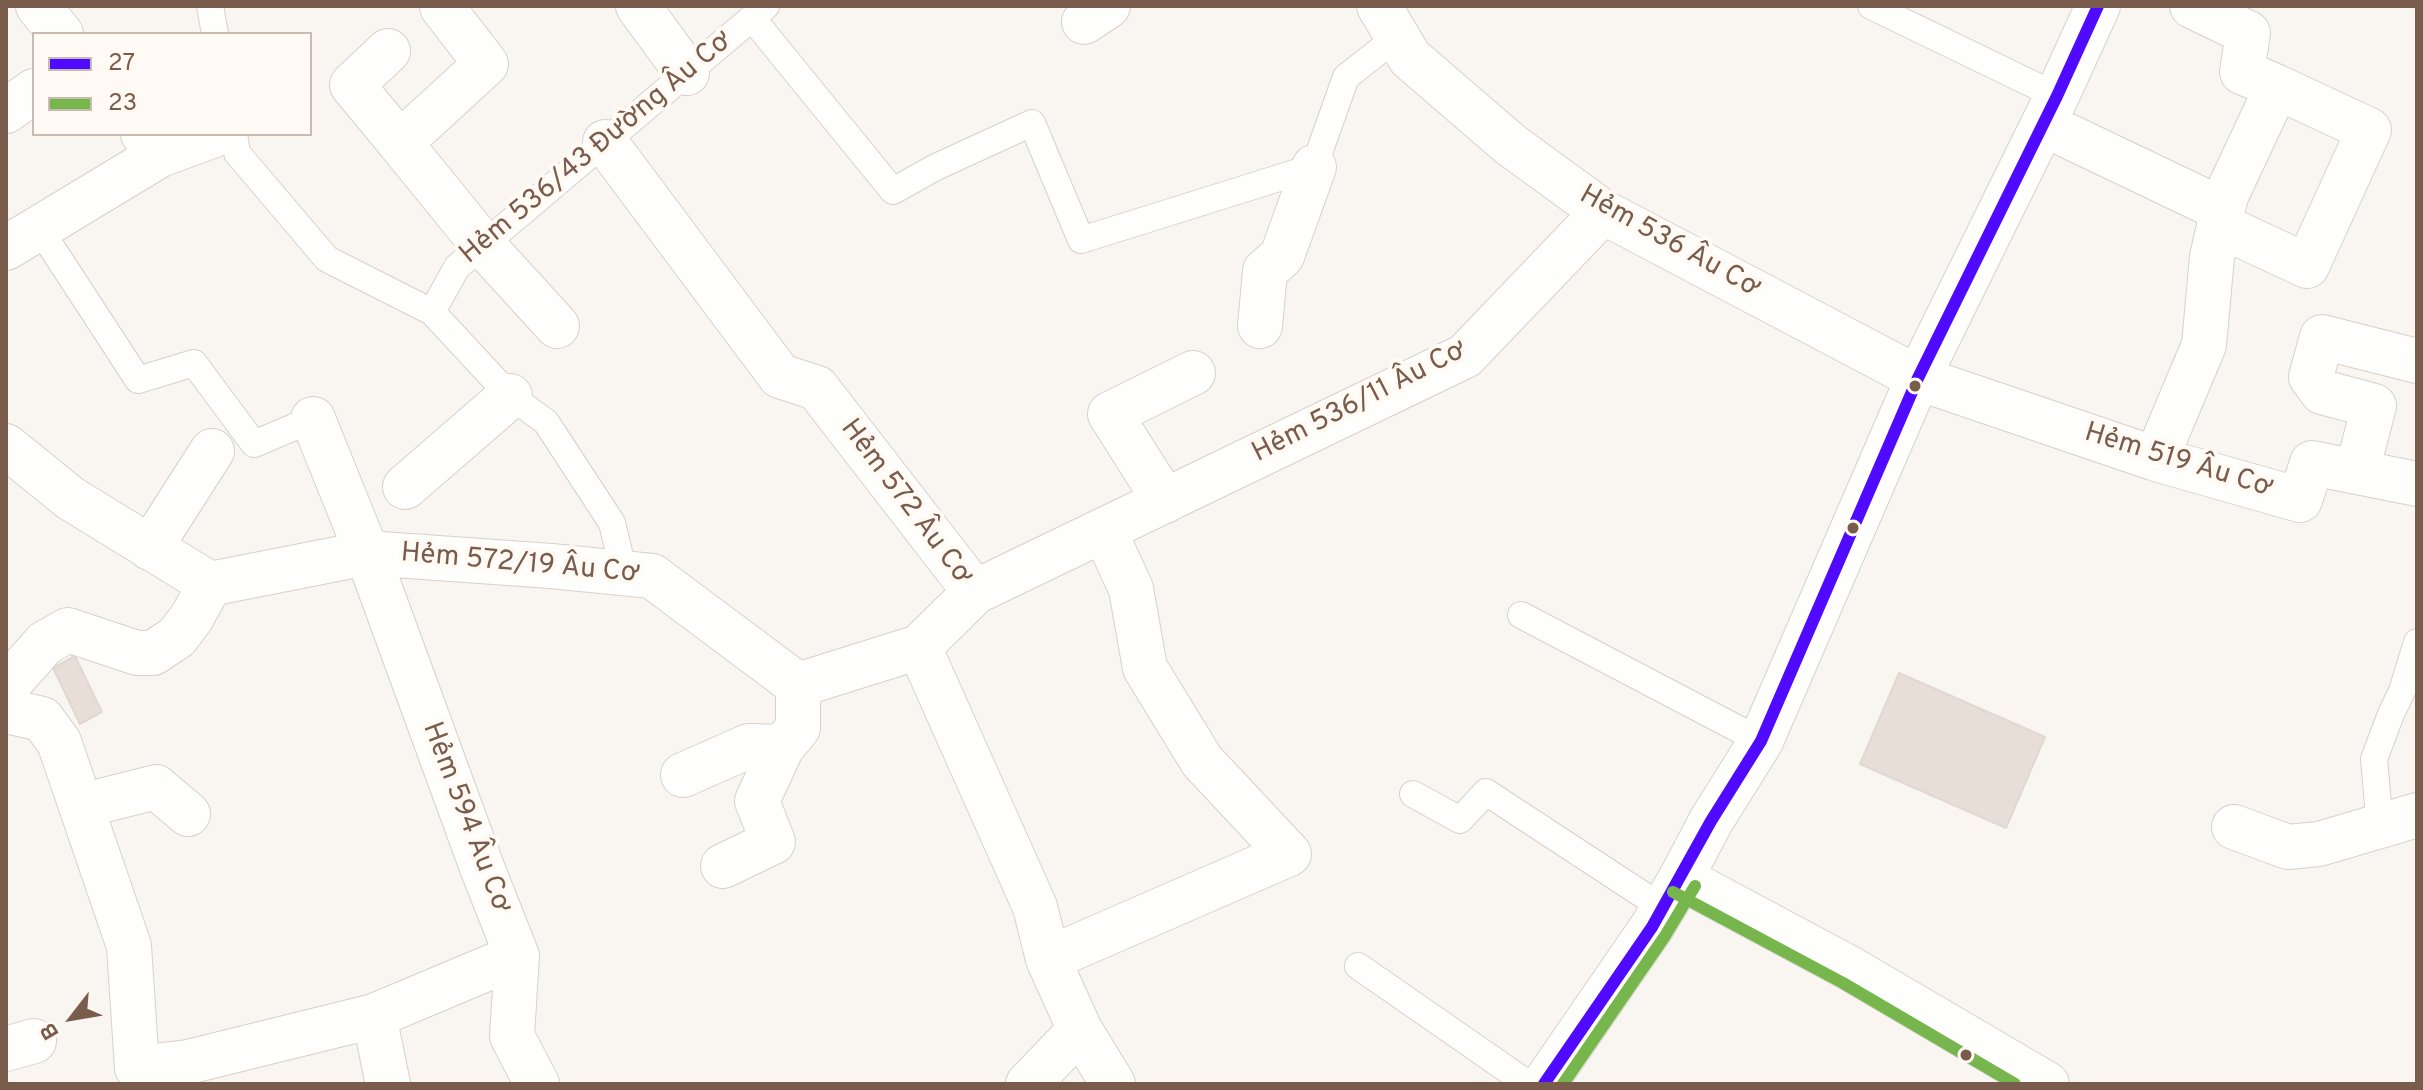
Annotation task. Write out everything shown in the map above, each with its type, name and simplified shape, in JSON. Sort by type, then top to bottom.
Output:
[{"type":"street","points":[[38,6],[59,32]]},
{"type":"street","points":[[638,6],[687,73]]},
{"type":"street","points":[[1544,1084],[1672,893],[1711,821],[1761,741],[1918,378],[2098,6]]},
{"type":"street","points":[[2050,110],[2221,217],[2307,266],[2369,130],[2242,72],[2248,33],[2192,6]]},
{"type":"street","points":[[400,143],[486,64],[442,7]]},
{"type":"street","name":"Hẻm 536 Âu Cơ","points":[[1388,21],[1410,58],[1511,145],[1603,212],[1918,378]]},
{"type":"street","points":[[388,51],[352,85],[483,245],[557,326]]},
{"type":"street","points":[[2156,459],[2204,345],[2212,257],[2226,196],[2277,87]]},
{"type":"street","points":[[6,111],[32,92]]},
{"type":"street","points":[[19,229],[151,144],[204,136]]},
{"type":"street","name":"Hẻm 572 Âu Cơ","points":[[605,142],[780,376],[817,388],[975,592],[919,647]]},
{"type":"street","points":[[1260,326],[1265,271],[1282,256],[1314,167]]},
{"type":"street","name":"Hẻm 536/11 Âu Cơ","points":[[975,592],[1465,356],[1603,212]]},
{"type":"street","points":[[2357,471],[2374,406],[2322,392],[2311,377],[2322,337],[2417,361]]},
{"type":"street","points":[[1165,501],[1110,414],[1193,373]]},
{"type":"street","name":"Hẻm 519 Âu Cơ","points":[[1918,378],[2156,459],[2300,500],[2312,463],[2417,484]]},
{"type":"street","points":[[405,487],[510,396]]},
{"type":"street","name":"Hẻm 572/19 Âu Cơ","points":[[313,419],[367,553],[652,576],[798,685]]},
{"type":"street","points":[[6,446],[70,498],[210,584],[367,553]]},
{"type":"street","points":[[150,548],[212,451]]},
{"type":"street","points":[[1048,959],[1289,854],[1202,761],[1145,668],[1131,589],[1104,530]]},
{"type":"street","name":"Hẻm 594 Âu Cơ","points":[[367,553],[517,956],[512,1036],[537,1084]]},
{"type":"street","points":[[6,687],[45,643],[68,630],[137,653],[153,653],[177,637],[210,584]]},
{"type":"street","points":[[723,866],[773,842],[757,801],[782,747],[798,728],[798,685],[919,647],[1035,907],[1048,959],[1080,1030],[1113,1084]]},
{"type":"street","points":[[6,711],[42,719],[59,742],[129,946],[137,1068],[188,1073],[374,1016],[517,956]]},
{"type":"street","points":[[683,775],[749,746],[782,747]]},
{"type":"street","points":[[81,806],[156,787],[188,814]]},
{"type":"street","points":[[2234,827],[2288,847],[2319,844],[2398,821]]},
{"type":"street","points":[[1672,893],[1863,975],[2047,1084]]},
{"type":"street","points":[[374,1016],[388,1084]]},
{"type":"street","points":[[1028,1084],[1080,1030]]},
{"type":"lane","points":[[210,6],[215,32]]},
{"type":"lane","points":[[1871,6],[2050,110]]},
{"type":"lane","points":[[759,12],[893,191],[936,167],[1032,123],[1081,240],[1314,167],[1346,77],[1388,21]]},
{"type":"lane","name":"Hẻm 536/43 Đường Âu Cơ","points":[[432,312],[457,267],[759,12]]},
{"type":"lane","points":[[234,136],[237,153],[327,259],[432,312],[510,396],[546,422],[612,523],[624,573]]},
{"type":"lane","points":[[19,229],[138,380],[194,363],[254,444],[313,419]]},
{"type":"lane","points":[[1521,615],[1761,741]]},
{"type":"lane","points":[[2398,821],[2374,759],[2402,691],[2417,642]]},
{"type":"lane","points":[[1413,794],[1460,820],[1486,792],[1672,893]]},
{"type":"lane","points":[[1358,966],[1528,1084]]},
{"type":"building","points":[[75,656],[102,712],[80,724],[53,668]]},
{"type":"building","points":[[1899,673],[2045,737],[2006,828],[1860,764]]},
{"type":"transit line","name":"27","points":[[1544,1084],[1652,927],[1711,821],[1761,741],[1918,378],[2098,6]]},
{"type":"transit line","name":"23","points":[[1563,1084],[1665,936],[1695,886]]},
{"type":"transit line","name":"23","points":[[1673,892],[1843,983],[2015,1084]]}]
